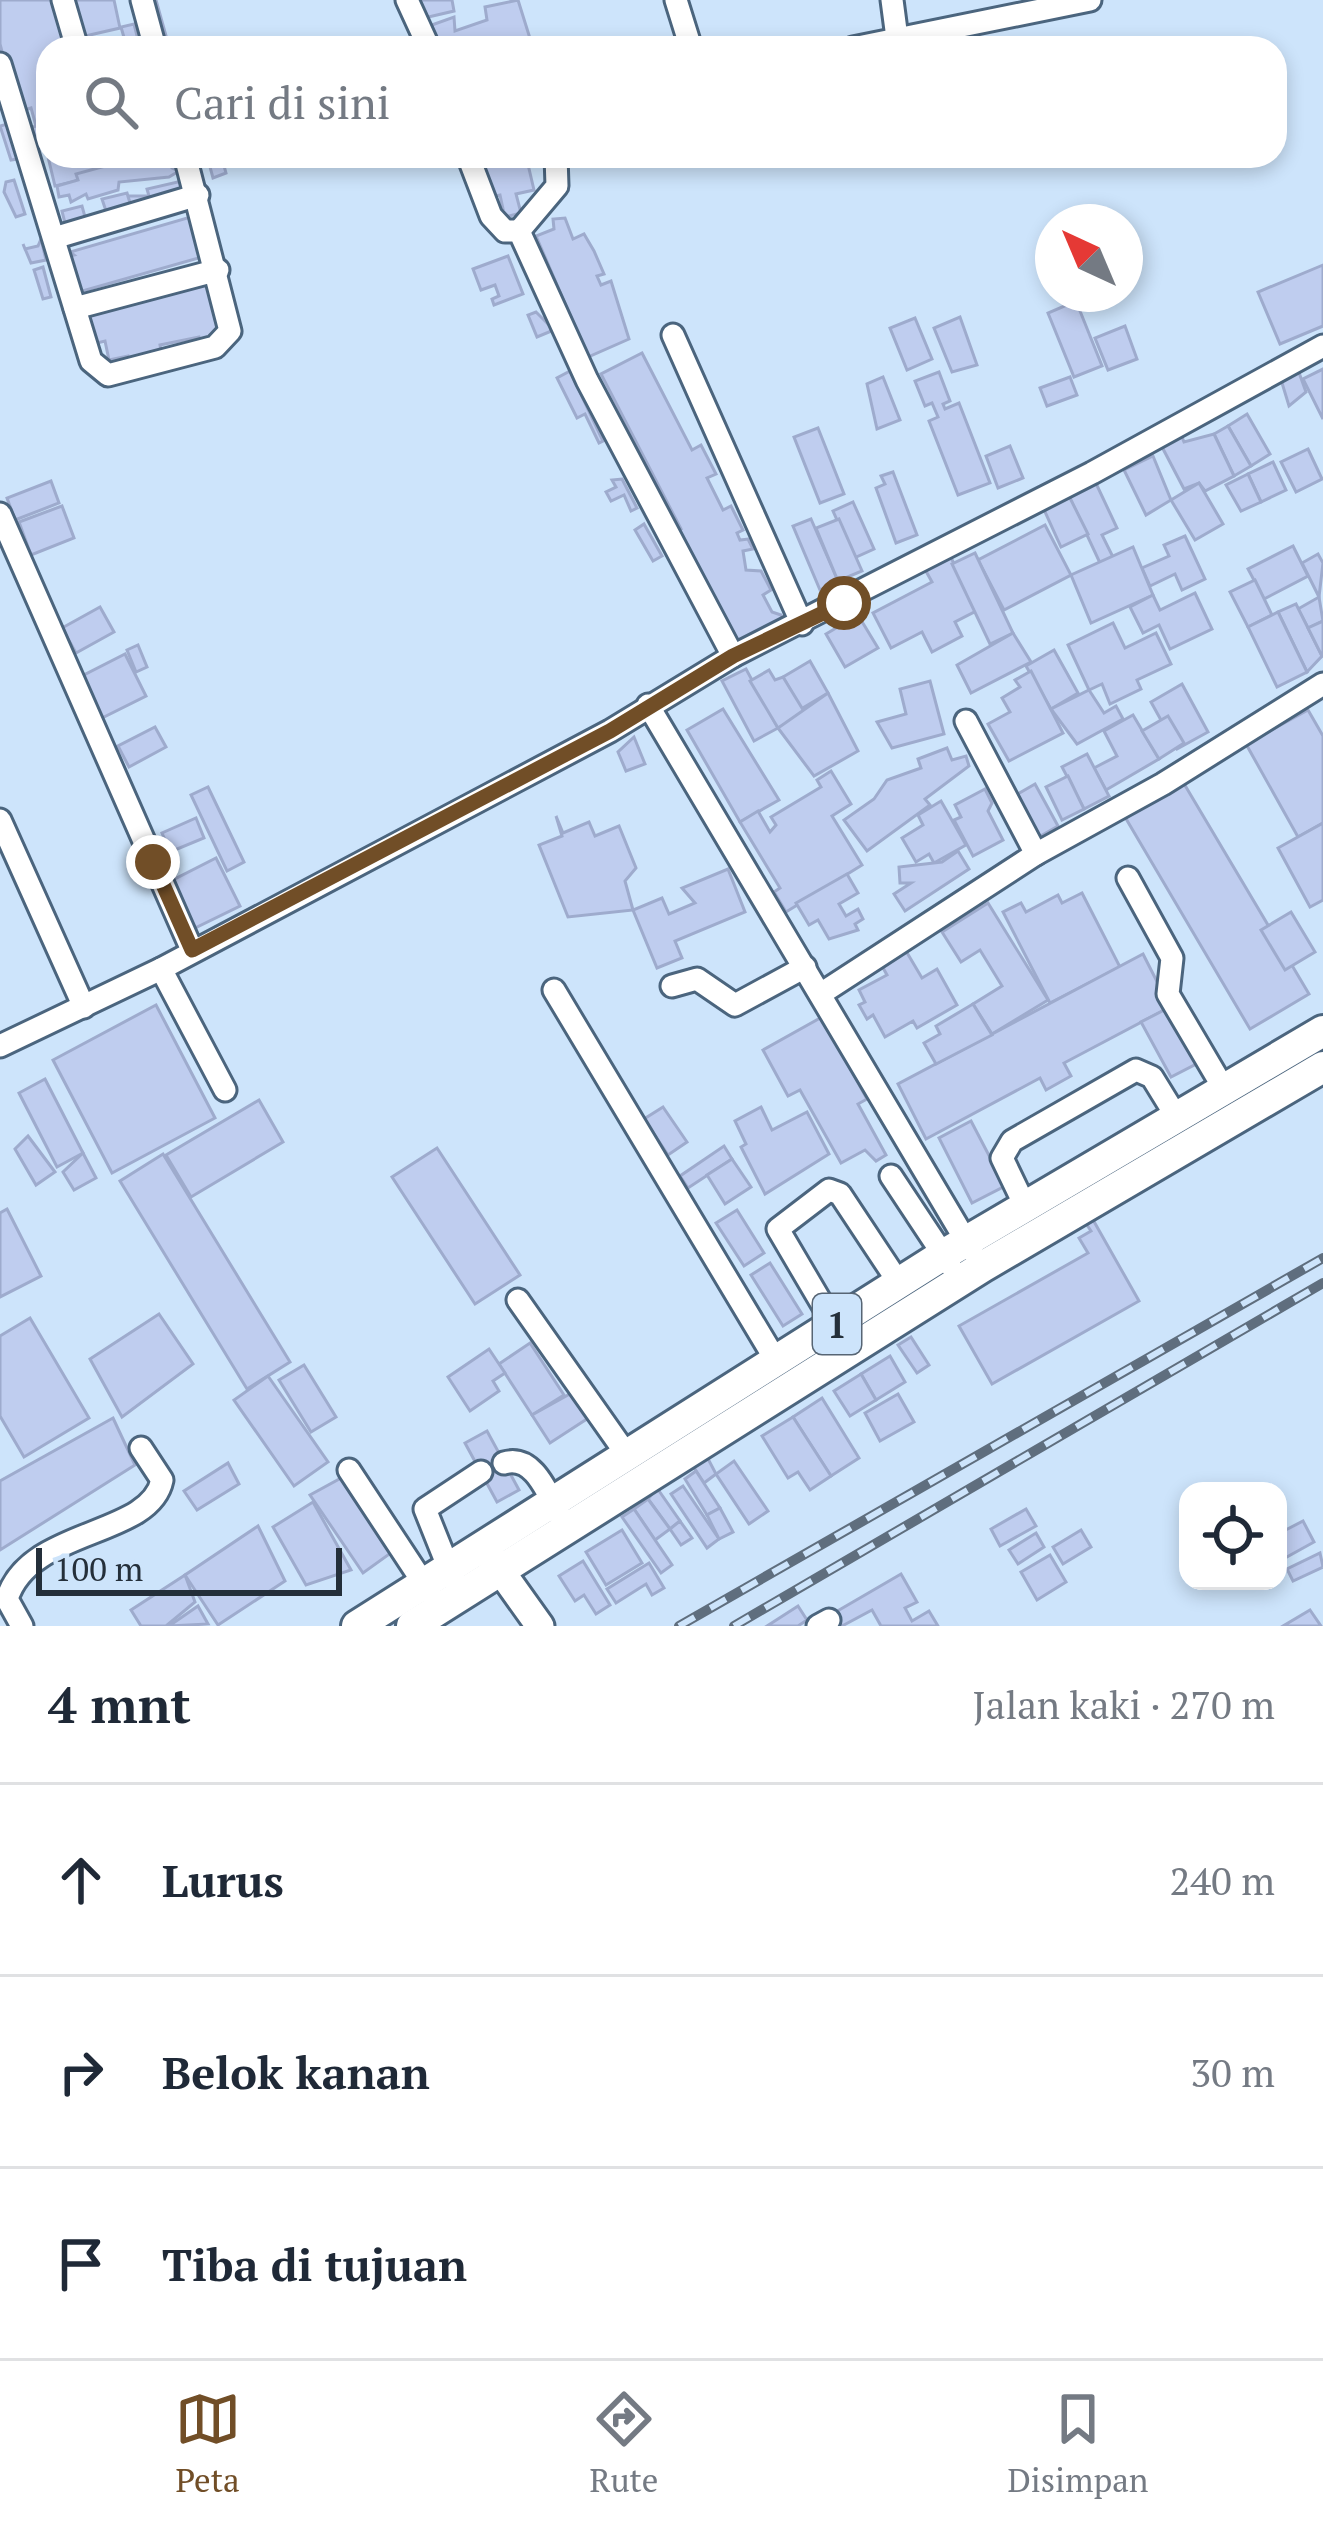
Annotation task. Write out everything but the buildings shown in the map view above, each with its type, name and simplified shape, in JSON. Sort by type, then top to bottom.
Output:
[{"type":"highway","name":"1","points":[[560,1516],[626,1456],[775,1359],[899,1283],[963,1260],[1026,1208],[1323,1031]]},
{"type":"highway","name":"1","points":[[357,1626],[443,1589],[963,1260],[1323,1066]]},
{"type":"highway","name":"1","points":[[412,1626],[443,1589]]},
{"type":"main road","points":[[492,1558],[540,1626]]},
{"type":"street","points":[[63,0],[74,36]]},
{"type":"street","points":[[142,0],[152,36]]},
{"type":"street","points":[[407,0],[424,36]]},
{"type":"street","points":[[676,0],[688,36]]},
{"type":"street","points":[[892,0],[897,36]]},
{"type":"street","points":[[907,36],[1090,0]]},
{"type":"street","points":[[0,64],[36,154]]},
{"type":"street","points":[[40,168],[54,238],[91,361],[108,375],[215,347],[231,322],[189,168]]},
{"type":"street","points":[[473,168],[491,215],[505,231],[519,231],[557,186],[556,168]]},
{"type":"street","points":[[54,238],[198,196]]},
{"type":"street","points":[[519,231],[587,380],[733,656]]},
{"type":"street","points":[[75,308],[218,270]]},
{"type":"street","points":[[673,335],[802,624]]},
{"type":"street","points":[[0,1046],[160,969],[589,742],[733,656],[802,624],[1323,346]]},
{"type":"street","points":[[0,514],[192,950]]},
{"type":"street","points":[[822,993],[1036,854],[1163,784],[1323,684]]},
{"type":"street","points":[[648,705],[822,993],[963,1260]]},
{"type":"street","points":[[966,721],[1036,854]]},
{"type":"street","points":[[0,820],[84,1007]]},
{"type":"street","points":[[1128,878],[1172,958],[1168,994],[1224,1089]]},
{"type":"street","points":[[672,986],[697,979],[735,1005],[806,967]]},
{"type":"street","points":[[160,969],[225,1090]]},
{"type":"street","points":[[554,990],[775,1359]]},
{"type":"street","points":[[1026,1208],[1002,1158],[1012,1141],[1136,1070],[1152,1077],[1176,1116]]},
{"type":"street","points":[[892,1176],[963,1260]]},
{"type":"street","points":[[835,1325],[778,1229],[829,1190],[840,1194],[899,1283]]},
{"type":"street","points":[[518,1300],[602,1414],[626,1456]]},
{"type":"street","points":[[22,1626],[7,1599],[13,1580],[32,1559],[142,1508],[159,1493],[162,1480],[141,1448]]},
{"type":"street","points":[[505,1463],[515,1460],[529,1465],[560,1516]]},
{"type":"street","points":[[349,1470],[443,1589]]},
{"type":"street","points":[[443,1589],[425,1509],[481,1472]]},
{"type":"railway","points":[[679,1626],[1323,1258]]},
{"type":"railway","points":[[734,1626],[1323,1283]]},
{"type":"route","points":[[153,862],[192,950],[610,731],[733,656],[844,603]]}]
